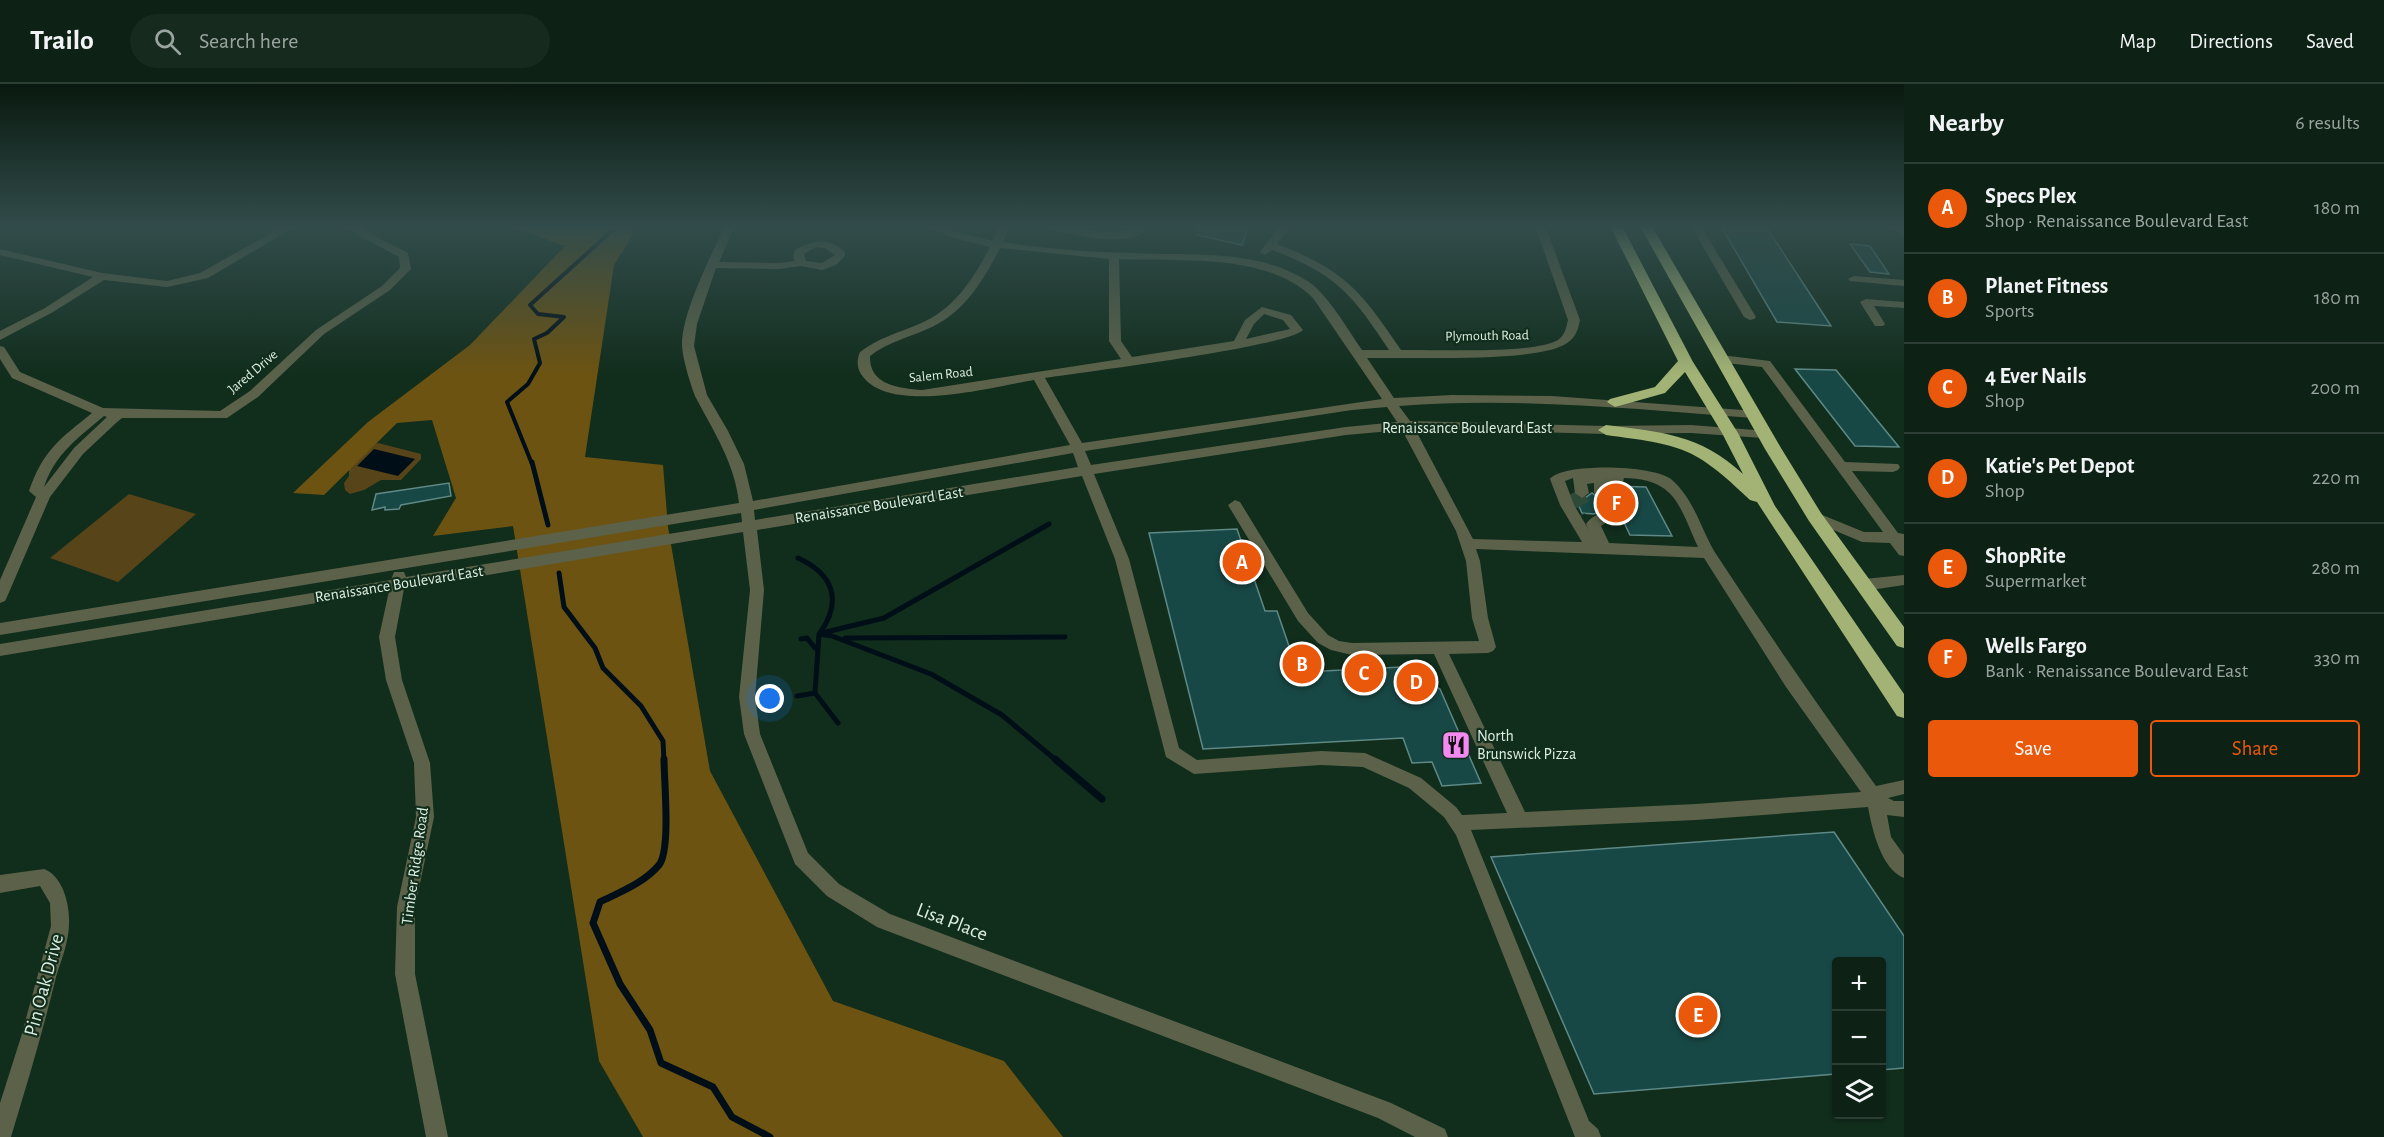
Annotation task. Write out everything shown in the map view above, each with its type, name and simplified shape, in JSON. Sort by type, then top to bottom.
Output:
[{"type":"highway","points":[[1642,277],[1686,362],[1730,433],[1768,508],[1904,710]]},
{"type":"highway","points":[[1675,277],[1763,434],[1815,517],[1904,641]]},
{"type":"highway","points":[[1615,402],[1660,390],[1686,362]]},
{"type":"highway","points":[[1606,430],[1669,439],[1694,447],[1725,466],[1768,508]]},
{"type":"street","points":[[0,336],[49,310],[100,277]]},
{"type":"street","points":[[111,277],[167,284],[199,277]]},
{"type":"street","name":"Jared Drive","points":[[0,350],[16,375],[101,412],[223,415],[254,394],[320,332],[386,288],[397,277]]},
{"type":"street","name":"Lisa Place","points":[[708,277],[691,324],[688,346],[701,395],[722,431],[745,493],[757,591],[747,697],[752,734],[801,858],[833,890],[884,921],[1384,1110],[1437,1137]]},
{"type":"street","name":"Salem Road","points":[[979,277],[950,313],[933,322],[887,339],[864,355],[862,365],[866,374],[888,390],[922,394],[1238,344]]},
{"type":"street","points":[[1114,277],[1115,341],[1129,361]]},
{"type":"street","points":[[1235,505],[1303,617],[1323,639],[1336,646],[1352,649],[1488,647],[1480,618],[1473,561],[1463,531],[1430,466],[1359,354],[1307,286],[1293,277]]},
{"type":"street","points":[[1334,277],[1350,288],[1361,301],[1396,352]]},
{"type":"street","name":"Plymouth Road","points":[[1359,354],[1529,352],[1562,342],[1571,333],[1574,320],[1558,277]]},
{"type":"street","points":[[1726,277],[1750,317]]},
{"type":"street","points":[[1854,279],[1904,283]]},
{"type":"street","points":[[1879,324],[1866,302],[1904,305]]},
{"type":"street","points":[[1721,359],[1766,364],[1841,466],[1899,538],[1904,551]]},
{"type":"street","points":[[1038,377],[1078,448],[1088,470],[1099,507],[1122,559],[1172,752],[1194,767],[1321,758],[1365,760],[1416,783],[1450,812],[1487,890],[1581,1128],[1590,1137]]},
{"type":"street","name":"Renaissance Boulevard East","points":[[0,629],[746,507],[1078,448],[1389,402],[1476,398],[1615,402],[1752,414]]},
{"type":"street","points":[[44,495],[36,491],[44,467],[63,444],[101,412]]},
{"type":"street","points":[[0,597],[44,495],[54,487],[64,468],[83,445],[118,414]]},
{"type":"street","name":"Renaissance Boulevard East","points":[[0,650],[1088,470],[1346,431],[1406,425],[1606,430],[1691,429],[1763,434]]},
{"type":"street","points":[[1841,466],[1893,466]]},
{"type":"street","points":[[1598,547],[1567,505],[1557,479],[1571,473],[1647,474],[1666,481],[1685,503],[1707,553],[1792,682],[1875,799],[1892,809],[1904,809]]},
{"type":"street","points":[[1589,487],[1666,481]]},
{"type":"street","points":[[1596,516],[1598,547]]},
{"type":"street","points":[[1815,517],[1862,537],[1899,538]]},
{"type":"street","points":[[1467,544],[1598,547],[1707,553]]},
{"type":"street","name":"Timber Ridge Road","points":[[402,562],[387,637],[394,680],[422,763],[425,817],[406,907],[405,974],[437,1137]]},
{"type":"street","points":[[1864,585],[1904,580]]},
{"type":"street","points":[[1439,648],[1520,821]]},
{"type":"street","points":[[1457,823],[1743,809],[1875,799],[1881,792],[1904,787]]},
{"type":"street","points":[[1875,799],[1883,840],[1904,870]]},
{"type":"street","name":"Pin Oak Drive","points":[[0,884],[44,877],[59,901],[60,926],[0,1137]]},
{"type":"shaded area","points":[[535,277],[612,277],[585,457],[663,465],[668,527],[710,771],[833,1001],[1004,1061],[1063,1137],[643,1137],[599,1061],[513,526],[433,536],[456,498],[432,420],[397,423],[324,495],[293,493],[368,422],[470,345]]},
{"type":"shaded area","points":[[378,443],[421,454],[421,459],[401,480],[381,480],[364,490],[350,494],[345,490],[344,483],[349,476],[349,465],[372,445]]},
{"type":"shaded area","points":[[374,449],[415,459],[398,476],[357,466]]},
{"type":"shaded area","points":[[129,494],[196,514],[118,582],[50,558]]},
{"type":"building","points":[[1751,277],[1799,277],[1831,326],[1777,322]]},
{"type":"building","points":[[1795,369],[1836,370],[1899,447],[1855,446]]},
{"type":"building","points":[[449,483],[451,496],[401,505],[399,509],[385,510],[385,507],[372,510],[376,494]]},
{"type":"building","points":[[1609,486],[1646,487],[1672,536],[1630,535],[1619,512],[1612,507],[1594,514],[1582,513],[1574,495],[1582,500],[1592,493],[1601,500],[1610,494]]},
{"type":"building","points":[[1237,529],[1265,611],[1277,611],[1291,652],[1323,671],[1402,667],[1440,689],[1481,783],[1442,786],[1432,762],[1412,763],[1403,738],[1203,749],[1149,533]]},
{"type":"building","points":[[1834,832],[1904,936],[1904,1068],[1886,1070],[1886,957],[1832,957],[1832,1074],[1594,1094],[1491,857]]},
{"type":"waterway","points":[[532,464],[507,402],[528,384],[540,363],[534,339],[547,333],[564,317],[538,314],[530,305],[561,277]]},
{"type":"waterway","points":[[532,462],[548,525]]},
{"type":"waterway","points":[[822,633],[884,618],[1049,524]]},
{"type":"waterway","points":[[798,558],[819,572],[831,589],[831,610],[820,633]]},
{"type":"waterway","points":[[559,573],[564,607],[595,648],[603,668],[641,706],[663,741],[664,761]]},
{"type":"waterway","points":[[815,693],[819,634],[832,636],[931,674],[1002,715],[1057,761]]},
{"type":"waterway","points":[[845,638],[1065,637]]},
{"type":"waterway","points":[[801,639],[807,638],[815,648]]},
{"type":"waterway","points":[[797,696],[815,693]]},
{"type":"waterway","points":[[815,693],[838,723]]},
{"type":"waterway","points":[[664,759],[666,831],[663,857],[659,865],[646,877],[600,902],[593,923],[620,984],[650,1030],[661,1063],[713,1087],[732,1117],[770,1137]]},
{"type":"waterway","points":[[1055,759],[1102,799]]},
{"type":"tunnel","points":[[1575,492],[1586,513]]},
{"type":"tunnel","points":[[1601,493],[1611,514]]},
{"type":"place","name":"Wells Fargo","points":[[1616,503]]},
{"type":"place","name":"Specs Plex","points":[[1242,562]]},
{"type":"place","name":"Planet Fitness","points":[[1302,664]]},
{"type":"place","name":"4 Ever Nails","points":[[1364,673]]},
{"type":"place","name":"Katie's Pet Depot","points":[[1416,682]]},
{"type":"place","name":"North Brunswick Pizza","points":[[1456,745]]},
{"type":"place","name":"ShopRite","points":[[1698,1015]]}]
